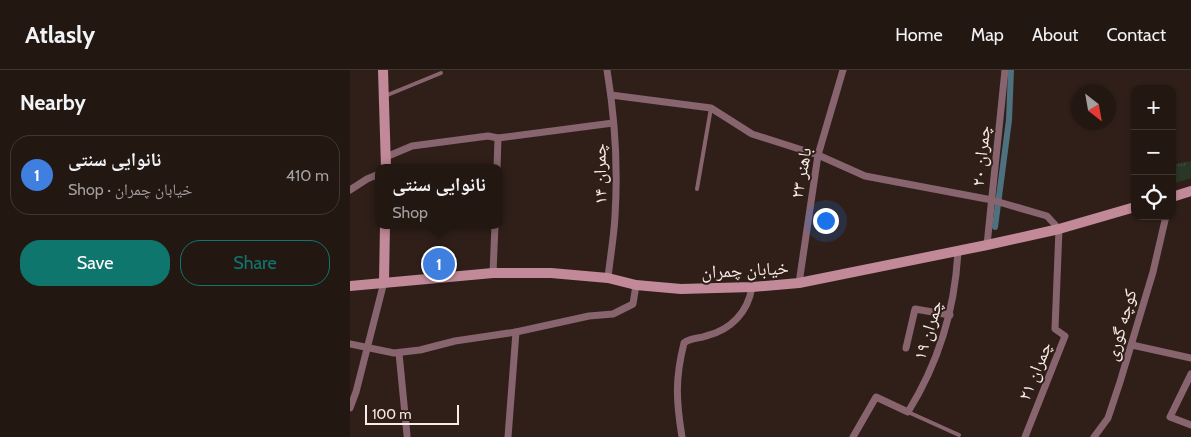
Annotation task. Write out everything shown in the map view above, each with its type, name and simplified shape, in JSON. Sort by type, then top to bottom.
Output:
[{"type":"main road","points":[[383,70],[386,164]]},
{"type":"main road","points":[[1176,196],[1191,191]]},
{"type":"main road","name":"خیابان چمران","points":[[350,286],[493,273],[551,274],[608,278],[636,285],[681,289],[752,287],[799,283],[1059,229],[1131,209]]},
{"type":"main road","points":[[384,282],[385,229]]},
{"type":"street","name":"چمران ۱۴","points":[[606,70],[611,95],[616,156],[615,217],[608,278]]},
{"type":"street","name":"باهنر ۲۳","points":[[799,283],[818,155],[843,70]]},
{"type":"street","name":"چمران ۲۰","points":[[987,245],[1005,70]]},
{"type":"street","points":[[611,95],[711,108],[752,134],[818,155],[865,176],[992,200],[1047,216],[1059,229]]},
{"type":"street","points":[[386,157],[412,146],[488,136],[498,138],[613,123]]},
{"type":"street","points":[[497,164],[498,138]]},
{"type":"street","points":[[350,190],[375,176]]},
{"type":"street","name":"کوچه گوری","points":[[1094,437],[1108,418],[1132,345],[1153,272],[1165,220]]},
{"type":"street","points":[[493,273],[495,229]]},
{"type":"street","name":"چمران ۲۱","points":[[1025,437],[1065,336],[1055,329],[1059,229]]},
{"type":"street","name":"چمران ۱۹","points":[[908,412],[938,355],[950,315],[958,251]]},
{"type":"street","points":[[350,408],[368,348],[384,282]]},
{"type":"street","points":[[350,344],[394,354],[455,341],[516,332],[589,316],[614,314],[633,304],[636,285]]},
{"type":"street","points":[[682,437],[676,404],[678,368],[684,343],[694,337],[704,337],[720,332],[733,324],[744,311],[751,296],[752,287]]},
{"type":"street","points":[[906,348],[915,309],[950,315]]},
{"type":"street","points":[[508,437],[516,332]]},
{"type":"street","points":[[1132,345],[1191,358]]},
{"type":"street","points":[[399,353],[406,435]]},
{"type":"street","points":[[1191,374],[1170,417],[1191,425]]},
{"type":"street","points":[[853,437],[876,397],[908,412]]},
{"type":"lane","points":[[385,96],[442,73]]},
{"type":"lane","points":[[697,189],[711,108]]},
{"type":"lane","points":[[908,412],[959,435]]},
{"type":"green space","points":[[1191,161],[1191,178],[1176,183],[1176,164]]},
{"type":"waterway","points":[[995,227],[1009,120],[1011,70]]},
{"type":"place","name":"نانوایی سنتی","points":[[439,264]]}]
